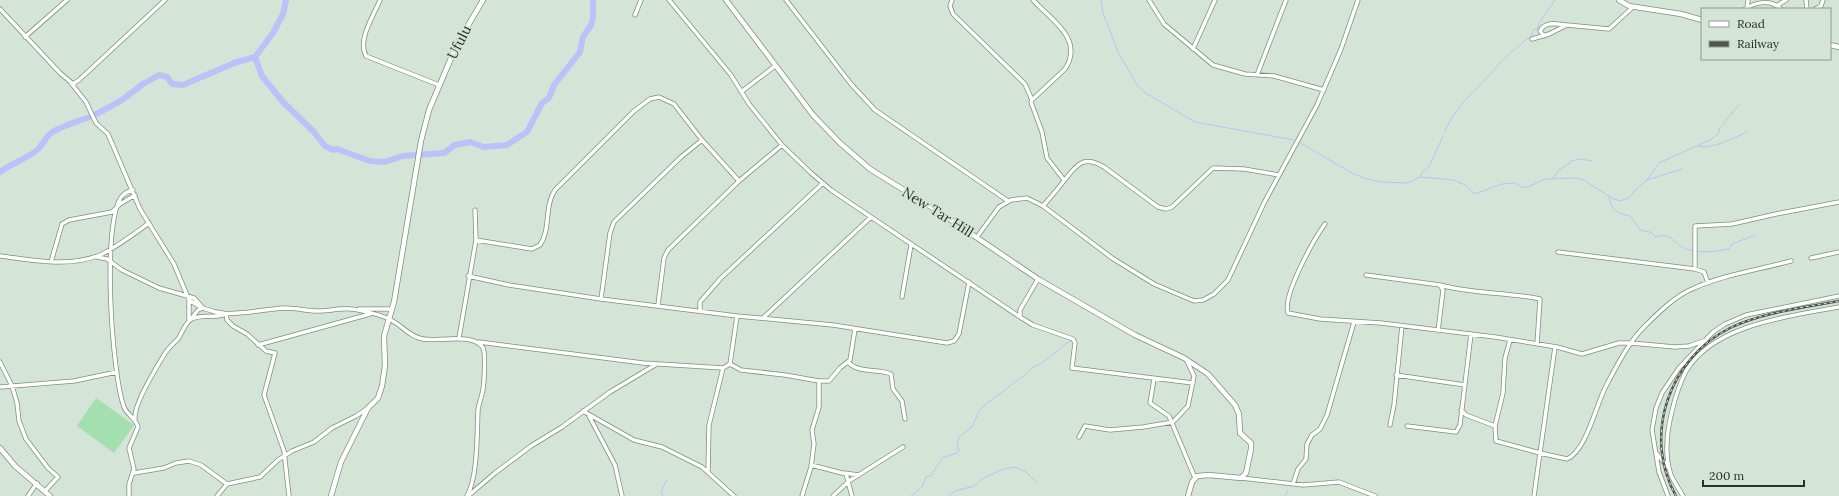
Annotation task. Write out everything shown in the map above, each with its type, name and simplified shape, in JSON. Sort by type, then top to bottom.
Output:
[{"type":"street","points":[[25,36],[67,0]]},
{"type":"street","points":[[71,83],[75,83],[79,80],[166,0]]},
{"type":"street","points":[[380,0],[364,40],[363,47],[366,56],[439,86]]},
{"type":"street","name":"Ufulu","points":[[331,496],[339,467],[370,406],[378,398],[383,381],[385,366],[384,336],[392,309],[421,141],[429,110],[457,44],[483,0]]},
{"type":"street","points":[[635,15],[641,0]]},
{"type":"street","points":[[669,0],[729,72],[741,92],[782,145],[823,183],[911,245],[1020,317],[1033,325],[1073,339],[1075,343],[1072,368],[1193,383]]},
{"type":"street","name":"New Tar Hill","points":[[726,0],[813,114],[852,154],[887,180],[977,237],[1038,279],[1135,335],[1200,367],[1221,386],[1235,405],[1239,414],[1239,430],[1251,443],[1252,449],[1246,473],[1241,478]]},
{"type":"street","points":[[786,0],[851,84],[874,110],[1008,201]]},
{"type":"street","points":[[952,0],[950,6],[954,14],[1025,84],[1032,100],[1042,132],[1047,158],[1064,180]]},
{"type":"street","points":[[1032,0],[1068,36],[1070,44],[1066,67],[1032,100]]},
{"type":"street","points":[[1149,0],[1162,22],[1213,65],[1223,69],[1257,75],[1274,76],[1324,90]]},
{"type":"street","points":[[1193,49],[1215,0]]},
{"type":"street","points":[[1257,75],[1286,0]]},
{"type":"street","points":[[977,237],[996,210],[1008,201],[1025,198],[1043,206],[1112,258],[1136,274],[1188,299],[1199,302],[1214,294],[1228,280],[1278,175],[1306,126],[1324,90],[1341,49],[1358,0]]},
{"type":"street","points":[[1619,0],[1633,7],[1650,8],[1701,20]]},
{"type":"street","points":[[1746,8],[1748,0]]},
{"type":"street","points":[[1778,5],[1786,0]]},
{"type":"street","points":[[1817,8],[1821,6],[1823,0]]},
{"type":"street","points":[[1746,8],[1764,1],[1774,2],[1781,8]]},
{"type":"street","points":[[1544,36],[1540,31],[1544,26],[1553,24],[1609,29],[1633,7]]},
{"type":"street","points":[[0,9],[71,83],[86,102],[96,123],[108,134],[140,209],[174,264],[189,300],[189,322]]},
{"type":"street","points":[[1532,39],[1544,36],[1567,25]]},
{"type":"street","points":[[741,92],[775,66]]},
{"type":"street","points":[[476,240],[532,249],[540,245],[545,232],[550,199],[556,190],[629,117],[650,99],[662,97],[674,104],[702,140],[739,181]]},
{"type":"street","points":[[602,299],[610,233],[614,222],[681,157],[702,140]]},
{"type":"street","points":[[658,305],[665,254],[739,181],[782,145]]},
{"type":"street","points":[[1043,206],[1074,167],[1087,161],[1096,162],[1158,207],[1166,209],[1173,206],[1214,168],[1244,169],[1278,175]]},
{"type":"street","points":[[700,310],[700,302],[721,278],[823,183]]},
{"type":"street","points":[[133,190],[123,195],[117,207],[110,249],[111,262],[109,274],[117,372],[124,407],[135,419]]},
{"type":"street","points":[[51,262],[62,224],[69,220],[112,212],[126,200],[135,195]]},
{"type":"street","points":[[1695,269],[1695,226],[1732,224],[1839,202]]},
{"type":"street","points":[[459,338],[468,276],[476,240],[475,210]]},
{"type":"street","points":[[762,318],[870,217]]},
{"type":"street","points":[[0,256],[51,262],[68,262],[94,256],[110,249],[149,223]]},
{"type":"street","points":[[1325,224],[1308,252],[1286,302],[1288,313],[1292,315],[1471,334],[1555,347],[1582,354],[1618,343],[1675,347],[1689,346],[1706,340]]},
{"type":"street","points":[[902,297],[911,245]]},
{"type":"street","points":[[1558,252],[1695,269],[1704,272],[1708,283]]},
{"type":"street","points":[[1811,258],[1839,252]]},
{"type":"street","points":[[94,256],[102,257],[122,270],[159,288],[196,300],[203,308]]},
{"type":"street","points":[[1510,340],[1505,358],[1503,392],[1495,426],[1496,441],[1567,459],[1572,457],[1580,447],[1604,389],[1631,343],[1644,327],[1691,289],[1791,261]]},
{"type":"street","points":[[1366,275],[1494,294],[1522,295],[1540,299],[1537,344]]},
{"type":"street","points":[[468,276],[509,285],[602,299],[700,310],[737,316],[834,325],[947,343],[954,341],[959,334],[969,282]]},
{"type":"street","points":[[1020,317],[1020,310],[1038,279]]},
{"type":"street","points":[[1438,330],[1443,290],[1440,285]]},
{"type":"street","points":[[1668,496],[1659,472],[1656,452],[1652,439],[1653,421],[1662,394],[1679,368],[1713,332],[1725,324],[1746,315],[1839,296]]},
{"type":"street","points":[[189,300],[203,308],[225,314]]},
{"type":"street","points":[[1670,470],[1667,434],[1676,396],[1687,370],[1703,352],[1716,342],[1742,329],[1792,316],[1839,307]]},
{"type":"street","points":[[129,496],[129,484],[134,473],[129,448],[138,431],[135,419],[135,407],[164,355],[179,338],[198,310],[203,308]]},
{"type":"street","points":[[189,322],[198,318],[214,317],[225,314],[284,308],[318,311],[347,309],[392,309]]},
{"type":"street","points":[[347,309],[389,319],[414,336],[422,339],[459,338],[478,342],[656,364],[723,368],[730,364]]},
{"type":"street","points":[[225,314],[226,320],[233,326],[247,334],[266,351],[275,353],[264,393],[274,426],[281,438],[289,496]]},
{"type":"street","points":[[258,345],[371,314]]},
{"type":"street","points":[[730,364],[737,316]]},
{"type":"street","points":[[1293,484],[1298,469],[1306,458],[1307,444],[1312,435],[1320,429],[1327,415],[1354,322]]},
{"type":"street","points":[[1390,425],[1394,405],[1402,326]]},
{"type":"street","points":[[730,364],[741,370],[819,381],[832,380],[840,368],[851,358],[855,329]]},
{"type":"street","points":[[1407,426],[1456,432],[1460,425],[1471,334]]},
{"type":"street","points":[[469,495],[476,456],[478,410],[484,387],[485,353],[478,342]]},
{"type":"street","points":[[1534,496],[1555,347]]},
{"type":"street","points":[[1079,437],[1085,426],[1110,430],[1173,422],[1188,406],[1193,383],[1193,373],[1186,360]]},
{"type":"street","points":[[0,362],[12,386],[17,403],[19,421],[26,438],[48,468],[58,477],[45,491]]},
{"type":"street","points":[[848,362],[866,370],[891,374],[893,389],[901,398],[905,419]]},
{"type":"street","points":[[469,495],[507,464],[610,392],[656,364]]},
{"type":"street","points":[[708,472],[709,425],[723,368]]},
{"type":"street","points":[[0,387],[74,381],[117,372]]},
{"type":"street","points":[[1396,375],[1464,385]]},
{"type":"street","points":[[1154,379],[1150,403],[1167,413],[1173,422],[1174,429],[1190,462],[1195,478],[1188,496]]},
{"type":"street","points":[[802,496],[811,466],[814,444],[812,430],[819,407],[819,381]]},
{"type":"street","points":[[217,496],[227,484],[258,478],[284,456],[314,442],[332,428],[356,416],[370,406]]},
{"type":"street","points":[[1461,410],[1466,415],[1495,426]]},
{"type":"street","points":[[583,411],[634,440],[662,447],[708,472],[734,496]]},
{"type":"street","points":[[588,414],[615,465],[622,496]]},
{"type":"street","points":[[833,496],[849,481],[902,447]]},
{"type":"street","points":[[0,448],[23,473],[50,496]]},
{"type":"street","points":[[1656,452],[1670,470],[1683,496]]},
{"type":"street","points":[[0,457],[5,454]]},
{"type":"street","points":[[134,473],[164,468],[176,463],[189,461],[201,465],[227,484]]},
{"type":"street","points":[[811,466],[859,475]]},
{"type":"street","points":[[844,473],[849,481],[852,496]]},
{"type":"street","points":[[1195,478],[1204,475],[1303,485],[1339,482],[1375,496]]},
{"type":"street","points":[[28,496],[37,484]]},
{"type":"green space","points":[[96,398],[134,425],[114,453],[77,426]]},
{"type":"waterway","points":[[93,116],[122,100],[143,84],[159,75],[167,77],[172,84],[183,85],[234,63],[255,57],[273,33],[283,14],[286,0]]},
{"type":"waterway","points":[[255,57],[262,76],[283,102],[313,131],[325,146],[333,150],[337,149],[370,161],[384,162],[403,156],[444,153],[455,145],[470,142],[484,147],[507,145],[527,132],[542,103],[549,98],[554,85],[580,52],[583,37],[591,25],[593,18],[593,0]]},
{"type":"waterway","points":[[1101,0],[1103,13],[1118,52],[1137,85],[1144,92],[1195,122],[1294,140]]},
{"type":"waterway","points":[[1445,131],[1452,117],[1462,104],[1502,60],[1532,35],[1533,30],[1537,29],[1539,23],[1555,0]]},
{"type":"waterway","points":[[1299,142],[1350,172],[1364,178],[1381,182],[1408,183],[1420,177],[1454,180],[1467,186],[1474,194],[1502,184],[1515,183],[1522,187],[1528,187],[1545,179],[1575,178],[1582,179],[1619,201],[1629,198],[1636,189],[1647,180],[1659,163],[1712,139],[1719,133],[1719,128],[1739,105]]},
{"type":"waterway","points":[[0,172],[34,153],[47,137],[57,129],[90,117]]},
{"type":"waterway","points":[[1698,146],[1703,147],[1716,145],[1747,132]]},
{"type":"waterway","points":[[1421,176],[1422,172],[1429,167],[1443,136]]},
{"type":"waterway","points":[[1553,178],[1560,169],[1569,164],[1571,161],[1580,159],[1592,161]]},
{"type":"waterway","points":[[1647,180],[1682,169]]},
{"type":"waterway","points":[[1609,197],[1613,208],[1619,213],[1630,216],[1640,230],[1650,232],[1656,237],[1669,237],[1682,247],[1691,251],[1708,252],[1729,249],[1732,244],[1755,235]]},
{"type":"waterway","points":[[911,496],[922,487],[926,477],[932,475],[942,458],[957,453],[959,450],[957,446],[959,437],[972,427],[979,411],[986,404],[1030,371],[1031,368],[1047,359],[1070,341]]},
{"type":"waterway","points":[[949,496],[955,491],[974,486],[982,479],[1001,470],[1014,467],[1026,472],[1036,482]]},
{"type":"waterway","points":[[663,496],[661,491],[667,480]]},
{"type":"waterway","points":[[1285,496],[1288,490]]},
{"type":"railway","points":[[1676,496],[1666,473],[1662,449],[1662,424],[1667,401],[1677,379],[1691,358],[1709,341],[1730,328],[1742,323],[1769,314],[1839,301]]}]
